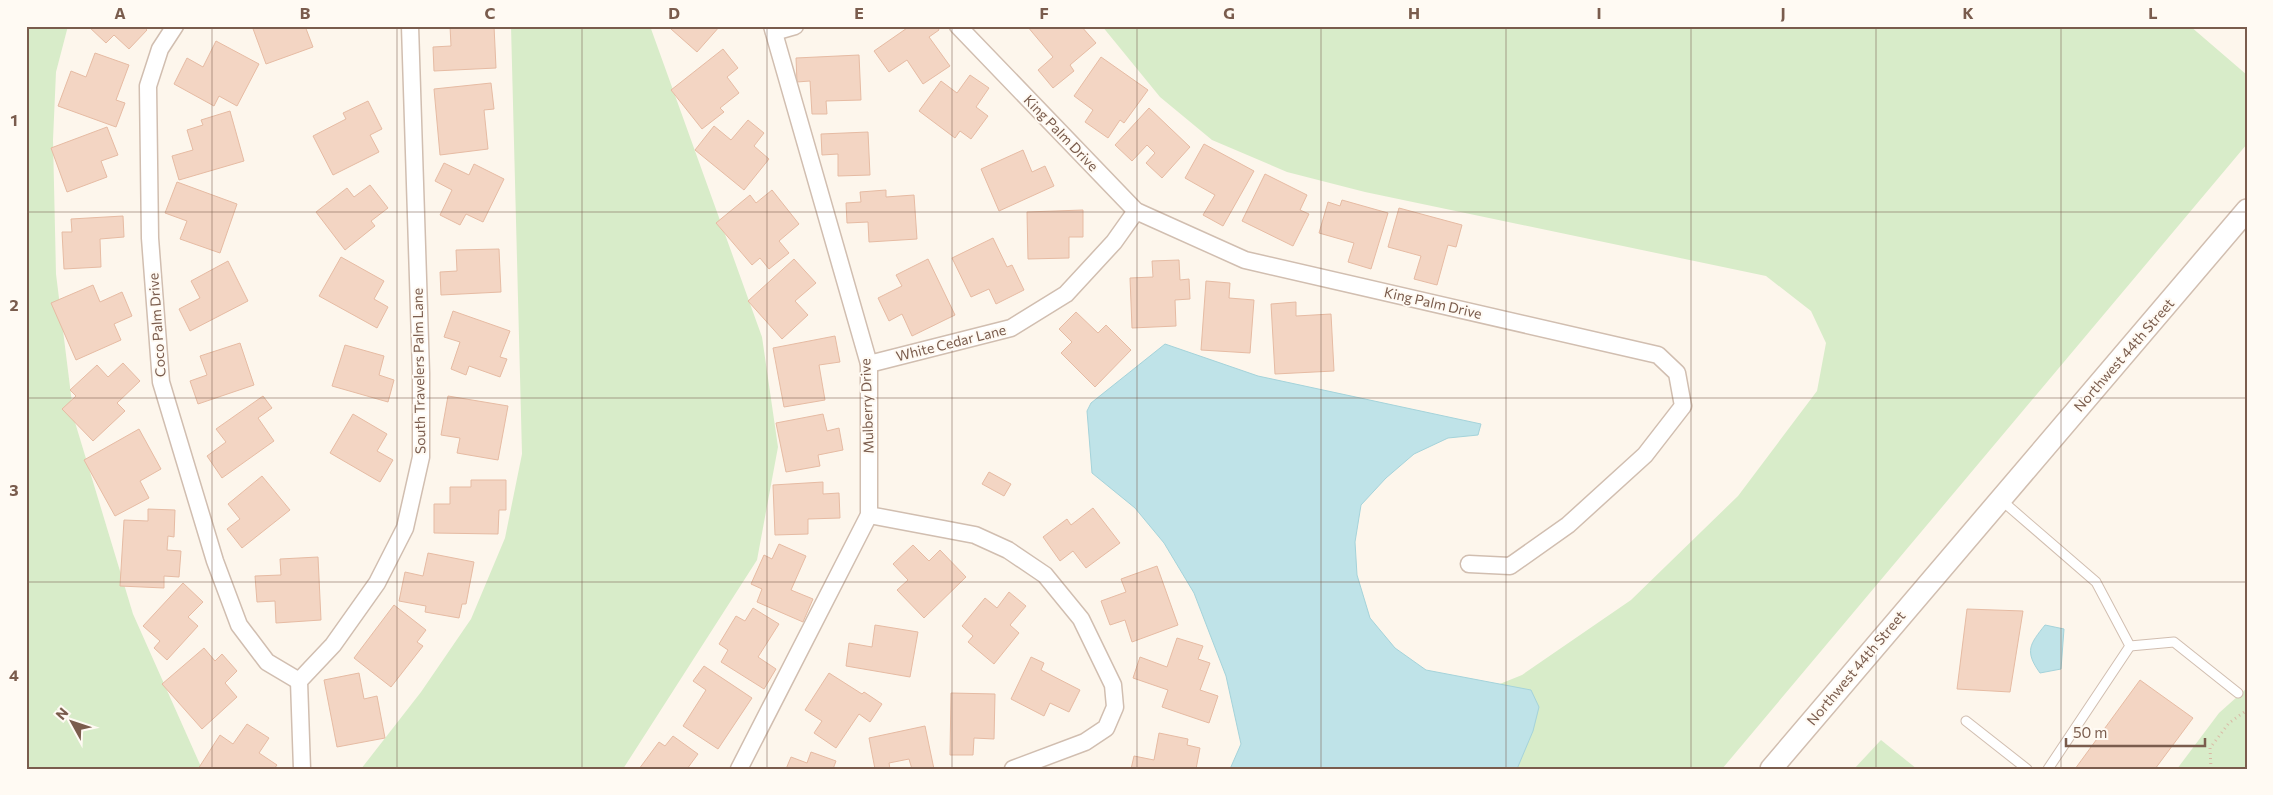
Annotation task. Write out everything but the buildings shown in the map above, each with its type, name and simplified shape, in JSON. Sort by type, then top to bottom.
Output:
[{"type":"street","name":"Coco Palm Drive","points":[[174,26],[160,49],[148,86],[150,238],[161,382],[215,561],[239,625],[267,662],[299,681]]},
{"type":"street","name":"South Travelers Palm Lane","points":[[299,681],[333,645],[377,583],[405,528],[421,457],[421,373],[410,26]]},
{"type":"street","points":[[773,29],[795,26]]},
{"type":"street","name":"King Palm Drive","points":[[958,26],[1136,210],[1245,260],[1658,355],[1677,373],[1683,406],[1638,462],[1568,525],[1510,566],[1469,564]]},
{"type":"street","name":"Mulberry Drive","points":[[739,769],[869,516],[869,364],[773,29]]},
{"type":"street","name":"White Cedar Lane","points":[[869,364],[1011,328],[1066,294],[1114,242],[1136,210]]},
{"type":"street","name":"Northwest 44th Street","points":[[1771,769],[2247,210]]},
{"type":"street","points":[[869,516],[975,535],[1008,550],[1045,575],[1081,619],[1113,685],[1115,707],[1106,728],[1085,742],[1013,769]]},
{"type":"street","points":[[299,681],[302,769]]},
{"type":"lane","points":[[1999,499],[2096,582],[2130,646]]},
{"type":"lane","points":[[2130,646],[2174,642],[2238,693]]},
{"type":"lane","points":[[2048,769],[2130,646]]},
{"type":"lane","points":[[1966,721],[2027,769]]},
{"type":"path","points":[[2211,769],[2210,748],[2229,724],[2247,710]]},
{"type":"green space","points":[[26,26],[68,26],[56,72],[53,140],[56,274],[74,419],[133,614],[202,769],[26,769]]},
{"type":"green space","points":[[511,26],[650,26],[762,337],[778,447],[757,560],[623,769],[361,769],[421,692],[471,619],[505,538],[522,454]]},
{"type":"green space","points":[[1102,26],[2190,26],[2247,75],[2247,144],[1722,769],[1289,769],[1522,675],[1631,600],[1738,496],[1817,391],[1826,343],[1811,311],[1766,276],[1365,192],[1287,172],[1212,140],[1160,97]]},
{"type":"green space","points":[[2247,688],[2247,769],[2177,769],[2219,713]]},
{"type":"green space","points":[[1881,740],[1917,769],[1854,769]]},
{"type":"water","points":[[1165,344],[1258,376],[1481,424],[1478,435],[1448,438],[1414,454],[1386,478],[1361,505],[1355,542],[1357,575],[1370,618],[1395,648],[1426,670],[1531,690],[1539,707],[1533,731],[1517,769],[1230,769],[1241,744],[1226,676],[1194,593],[1164,543],[1135,508],[1092,473],[1087,411],[1091,403]]},
{"type":"water","points":[[2045,625],[2064,629],[2061,669],[2040,673],[2032,659],[2031,648]]}]
